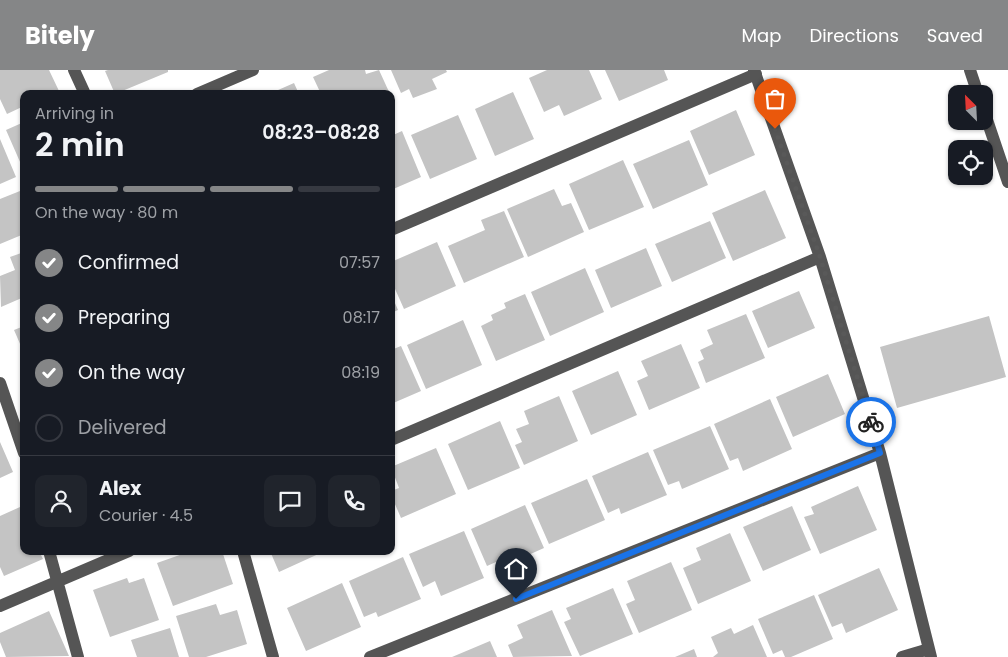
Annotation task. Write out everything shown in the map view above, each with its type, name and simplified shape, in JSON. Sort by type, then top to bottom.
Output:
[{"type":"street","points":[[74,70],[82,90]]},
{"type":"street","points":[[206,90],[253,70]]},
{"type":"street","points":[[970,70],[975,85]]},
{"type":"street","points":[[395,228],[755,72],[820,257],[880,453],[930,653],[902,657]]},
{"type":"street","points":[[990,130],[1008,182]]},
{"type":"street","points":[[395,438],[820,257]]},
{"type":"street","points":[[0,384],[3,399],[20,443]]},
{"type":"street","points":[[370,657],[880,453]]},
{"type":"street","points":[[50,555],[78,657]]},
{"type":"street","points":[[0,606],[120,555]]},
{"type":"street","points":[[244,555],[273,657]]},
{"type":"building","points":[[0,70],[49,70],[59,90],[20,90],[20,108],[7,114],[0,99]]},
{"type":"building","points":[[168,70],[168,72],[125,90],[113,90],[105,71]]},
{"type":"building","points":[[329,70],[365,70],[366,74],[379,70],[388,90],[319,90],[313,77]]},
{"type":"building","points":[[391,70],[446,70],[447,72],[432,79],[437,89],[413,98],[409,89],[401,93]]},
{"type":"building","points":[[547,70],[589,70],[602,99],[564,116],[559,105],[544,112],[529,78]]},
{"type":"building","points":[[605,70],[664,70],[668,80],[619,101]]},
{"type":"building","points":[[294,83],[297,90],[278,90]]},
{"type":"building","points":[[513,92],[534,139],[495,156],[475,109]]},
{"type":"building","points":[[736,110],[755,155],[709,175],[690,131]]},
{"type":"building","points":[[458,115],[477,159],[430,179],[411,135]]},
{"type":"building","points":[[20,124],[20,162],[6,130]]},
{"type":"building","points":[[402,131],[421,177],[395,188],[395,134]]},
{"type":"building","points":[[0,139],[16,177],[0,184]]},
{"type":"building","points":[[689,140],[708,185],[653,209],[633,164]]},
{"type":"building","points":[[623,160],[644,207],[589,230],[569,184]]},
{"type":"building","points":[[554,189],[562,206],[571,203],[584,232],[528,257],[507,209]]},
{"type":"building","points":[[765,190],[786,238],[733,261],[712,213]]},
{"type":"building","points":[[20,191],[20,236],[0,244],[0,199]]},
{"type":"building","points":[[504,211],[524,257],[464,283],[448,246],[485,230],[481,220]]},
{"type":"building","points":[[710,221],[726,258],[672,282],[655,244]]},
{"type":"building","points":[[437,242],[456,286],[404,309],[395,289],[395,260]]},
{"type":"building","points":[[646,248],[662,286],[611,308],[595,270]]},
{"type":"building","points":[[20,253],[20,299],[1,307],[0,276],[15,270],[10,257]]},
{"type":"building","points":[[585,268],[604,312],[550,336],[531,292]]},
{"type":"building","points":[[799,291],[815,328],[768,348],[752,311]]},
{"type":"building","points":[[525,294],[545,340],[496,361],[481,326],[493,320],[491,315],[506,308],[504,303]]},
{"type":"building","points":[[746,314],[765,358],[706,383],[698,362],[704,359],[700,350],[713,344],[707,330]]},
{"type":"building","points":[[989,316],[1006,377],[897,408],[880,347]]},
{"type":"building","points":[[463,320],[482,365],[426,389],[407,345]]},
{"type":"building","points":[[20,328],[20,344],[14,330]]},
{"type":"building","points":[[681,344],[700,388],[649,410],[637,381],[648,376],[641,361]]},
{"type":"building","points":[[401,346],[421,391],[395,402],[395,348]]},
{"type":"building","points":[[618,371],[637,415],[591,435],[572,391]]},
{"type":"building","points":[[828,374],[845,414],[793,437],[776,397]]},
{"type":"building","points":[[559,396],[578,441],[524,465],[515,445],[522,442],[516,429],[529,424],[524,411]]},
{"type":"building","points":[[770,399],[792,449],[743,471],[738,458],[730,461],[714,424]]},
{"type":"building","points":[[500,421],[520,468],[468,490],[448,444]]},
{"type":"building","points":[[710,426],[729,469],[682,489],[679,481],[668,485],[653,450]]},
{"type":"building","points":[[0,442],[13,472],[0,478]]},
{"type":"building","points":[[436,448],[456,494],[401,518],[395,504],[395,490],[399,488],[395,478],[395,465]]},
{"type":"building","points":[[648,452],[667,495],[621,514],[619,508],[608,513],[592,476]]},
{"type":"building","points":[[587,479],[605,520],[549,544],[531,503]]},
{"type":"building","points":[[858,486],[877,530],[820,554],[804,517],[814,514],[811,507]]},
{"type":"building","points":[[525,505],[544,548],[499,568],[496,562],[487,566],[471,529]]},
{"type":"building","points":[[792,506],[811,550],[763,571],[743,527]]},
{"type":"building","points":[[20,507],[20,555],[41,555],[43,559],[4,576],[0,567],[0,516]]},
{"type":"building","points":[[464,531],[484,578],[441,596],[435,581],[423,587],[409,554]]},
{"type":"building","points":[[730,533],[751,581],[698,604],[683,568],[701,560],[696,548]]},
{"type":"building","points":[[180,555],[223,555],[233,584],[173,606],[157,563]]},
{"type":"building","points":[[272,555],[316,555],[279,572]]},
{"type":"building","points":[[403,557],[421,599],[378,617],[376,612],[364,617],[349,581]]},
{"type":"building","points":[[671,562],[692,610],[639,633],[626,604],[635,600],[627,581]]},
{"type":"building","points":[[879,568],[898,610],[846,633],[842,623],[832,627],[818,595]]},
{"type":"building","points":[[127,578],[129,583],[144,578],[159,620],[110,637],[93,590]]},
{"type":"building","points":[[342,583],[361,627],[306,651],[287,608]]},
{"type":"building","points":[[613,588],[633,634],[580,656],[564,622],[571,619],[566,608]]},
{"type":"building","points":[[814,595],[833,639],[791,657],[785,657],[782,650],[773,654],[758,619]]},
{"type":"building","points":[[216,604],[220,615],[237,610],[247,644],[206,657],[189,657],[176,616]]},
{"type":"building","points":[[552,610],[572,656],[513,657],[508,645],[523,638],[517,625]]},
{"type":"building","points":[[49,611],[69,656],[6,657],[0,642],[0,633]]},
{"type":"building","points":[[753,625],[767,657],[713,657],[718,653],[711,637],[731,628],[734,634]]},
{"type":"building","points":[[170,628],[179,657],[137,657],[131,640]]},
{"type":"building","points":[[490,641],[497,657],[452,657]]},
{"type":"building","points":[[694,649],[697,657],[675,657]]},
{"type":"way so far","points":[[775,129],[820,257],[871,422]]},
{"type":"route","points":[[516,599],[880,453],[871,422]]}]
